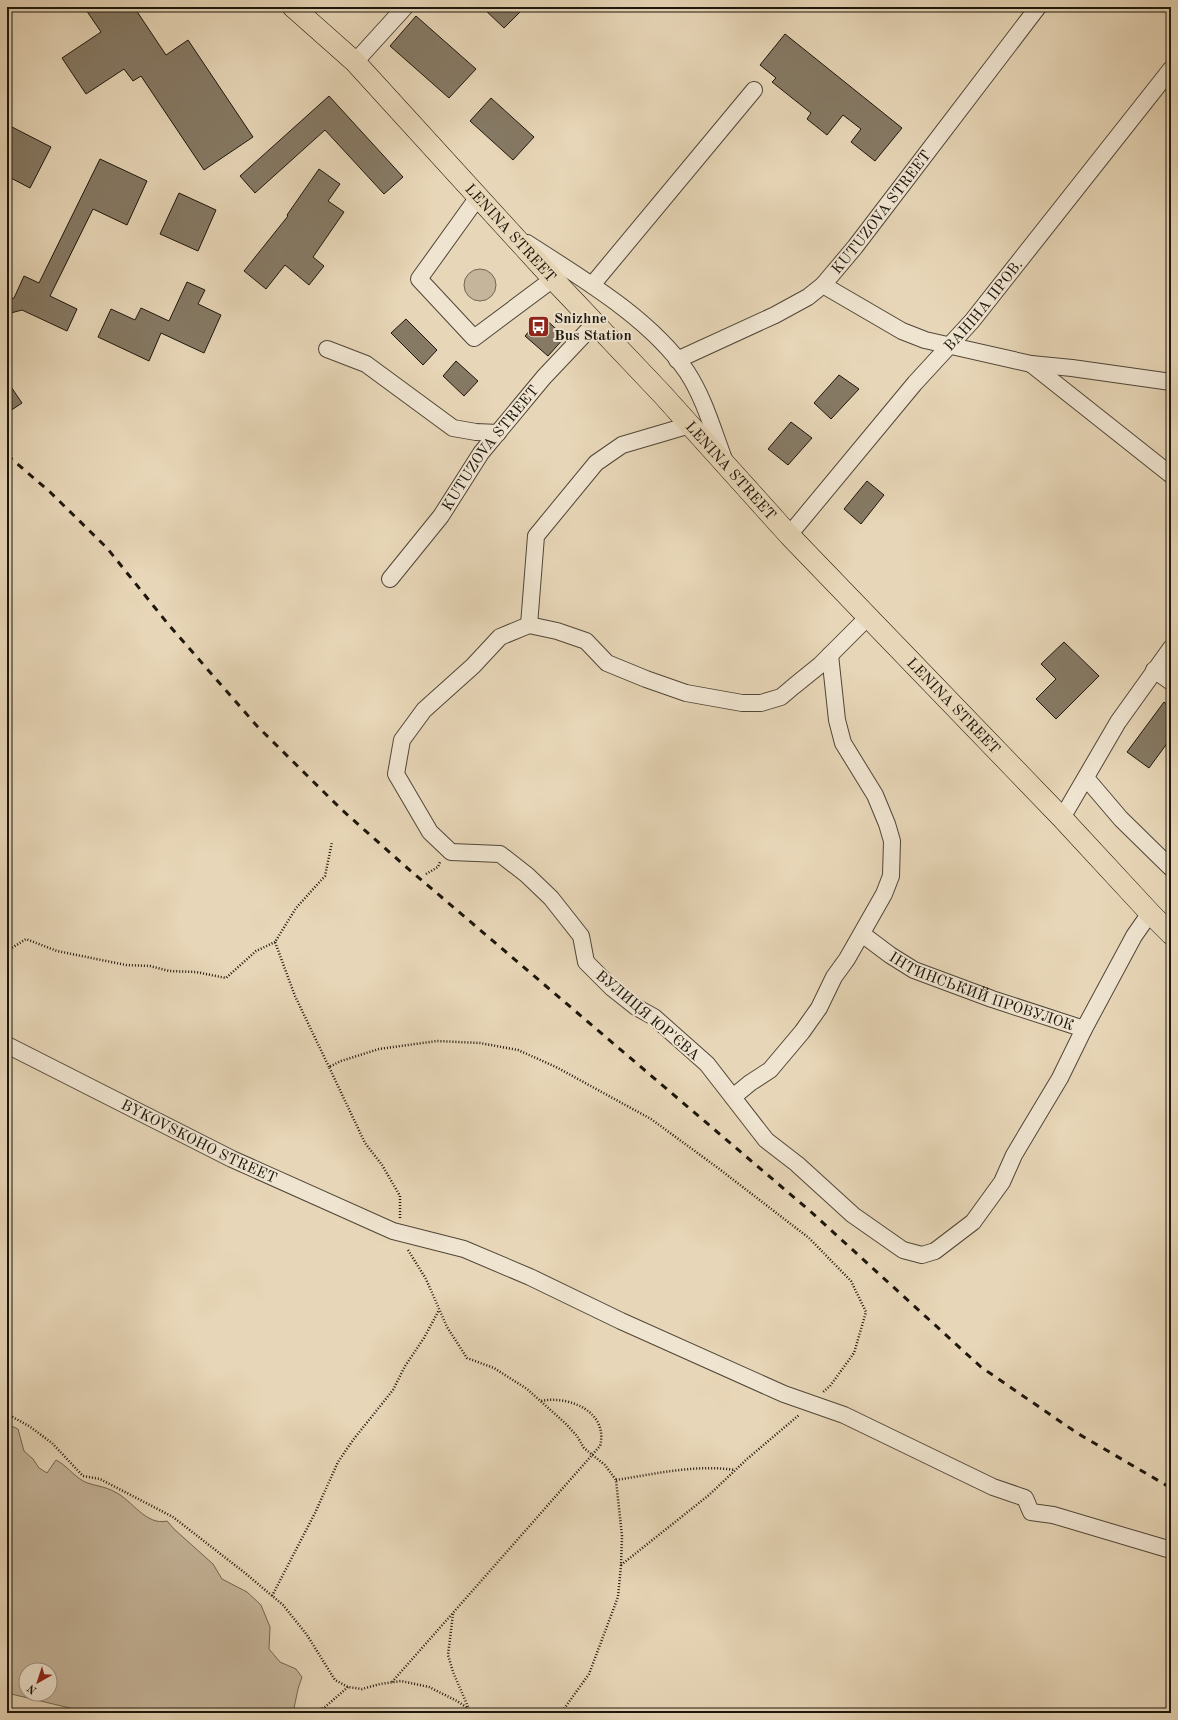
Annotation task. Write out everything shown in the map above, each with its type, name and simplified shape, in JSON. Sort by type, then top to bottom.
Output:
[{"type":"main road","name":"LENINA STREET","points":[[293,7],[354,62],[553,279],[596,322],[789,535],[1062,818],[1171,934]]},
{"type":"street","points":[[354,62],[405,7]]},
{"type":"street","name":"KUTUZOVA STREET","points":[[677,360],[775,315],[808,297],[823,285],[855,247],[1038,7]]},
{"type":"street","name":"ВАНІНА ПРОВ.","points":[[789,535],[915,383],[951,346],[977,315],[1171,69]]},
{"type":"street","points":[[592,285],[754,90]]},
{"type":"street","points":[[478,197],[419,279],[474,338],[553,279]]},
{"type":"street","points":[[511,232],[592,285],[641,323],[663,343],[677,360],[696,389],[726,466]]},
{"type":"street","points":[[823,285],[902,331],[926,340],[1030,364],[1072,368],[1171,382]]},
{"type":"street","name":"KUTUZOVA STREET","points":[[390,579],[441,516],[481,453],[544,377],[596,322]]},
{"type":"street","points":[[328,349],[366,364],[453,428],[476,432],[498,433]]},
{"type":"street","points":[[1030,364],[1171,475]]},
{"type":"street","points":[[690,425],[622,445],[596,463],[536,536],[529,625],[557,631],[586,641],[607,663],[686,693],[742,703],[761,703],[781,697],[830,655],[868,618]]},
{"type":"street","name":"ВУЛИЦЯ ЮР'ЄВА","points":[[529,625],[500,637],[473,666],[424,710],[402,740],[396,774],[430,832],[452,852],[500,854],[527,876],[551,898],[581,936],[586,962],[612,988],[636,1007],[654,1017],[674,1033],[707,1064],[766,1140],[797,1164],[853,1215],[903,1250],[922,1255]]},
{"type":"street","points":[[1062,818],[1118,722],[1171,648]]},
{"type":"street","points":[[733,1097],[750,1083],[770,1070],[788,1051],[818,1008],[834,977],[862,934],[884,894],[891,876],[892,841],[887,824],[875,795],[843,743],[837,720],[830,655]]},
{"type":"street","points":[[1154,670],[1171,682]]},
{"type":"street","points":[[1086,778],[1121,819],[1171,868]]},
{"type":"street","points":[[1084,1029],[1134,936],[1150,913]]},
{"type":"street","name":"ІНТИНСЬКИЙ ПРОВУЛОК","points":[[862,934],[914,970],[992,999],[1084,1029],[1060,1078],[1014,1155],[1002,1182],[987,1204],[973,1222],[955,1237],[935,1252],[922,1255]]},
{"type":"street","name":"BYKOVSKOHO STREET","points":[[7,1045],[232,1159],[393,1231],[464,1249],[530,1277],[621,1321],[784,1394],[844,1415],[993,1487],[1025,1498],[1031,1512],[1053,1515],[1171,1550]]},
{"type":"path","points":[[7,950],[26,939],[57,950],[126,966],[150,966],[169,971],[196,972],[226,978],[256,951],[274,942],[296,908],[326,876],[332,842]]},
{"type":"path","points":[[426,874],[438,867],[447,848]]},
{"type":"path","points":[[274,942],[295,996],[365,1143],[382,1165],[400,1196],[401,1216],[393,1231],[397,1238],[406,1246],[426,1279],[447,1327],[467,1358],[494,1368],[527,1389],[565,1423],[577,1436],[584,1448],[605,1465],[616,1480],[622,1536],[618,1598],[589,1674],[561,1713]]},
{"type":"path","points":[[330,1067],[341,1061],[379,1049],[437,1041],[480,1043],[518,1050],[556,1067],[650,1119],[809,1238],[851,1281],[866,1312],[854,1353],[830,1386],[709,1495],[621,1565]]},
{"type":"path","points":[[272,1596],[315,1513],[338,1462],[353,1440],[393,1390],[405,1366],[424,1338],[439,1310]]},
{"type":"path","points":[[392,1682],[600,1446],[603,1437],[600,1426],[586,1409],[564,1400],[551,1399],[541,1401]]},
{"type":"path","points":[[7,1414],[30,1426],[52,1443],[83,1476],[100,1479],[173,1517],[245,1573],[283,1606],[307,1635],[335,1680],[348,1687],[362,1689],[380,1684],[401,1681],[429,1687],[475,1713]]},
{"type":"path","points":[[616,1480],[684,1470],[720,1468],[735,1470]]},
{"type":"path","points":[[453,1613],[448,1655],[453,1672],[469,1709]]},
{"type":"path","points":[[314,1713],[325,1707],[348,1687]]},
{"type":"shaded area","points":[[477,269],[483,269],[493,276],[496,285],[495,291],[489,298],[483,301],[477,301],[467,294],[464,288],[464,282],[471,272]]},
{"type":"shaded area","points":[[7,1424],[18,1429],[24,1451],[33,1459],[39,1468],[47,1473],[56,1460],[83,1481],[107,1488],[121,1496],[152,1520],[159,1522],[167,1521],[213,1564],[222,1579],[247,1592],[261,1605],[270,1627],[269,1649],[280,1662],[296,1669],[302,1677],[293,1713],[91,1713],[45,1702],[58,1702],[58,1662],[18,1662],[18,1696],[7,1693]]},
{"type":"building","points":[[84,7],[134,7],[166,55],[188,40],[253,137],[204,170],[141,76],[133,81],[124,69],[86,94],[62,58],[101,32]]},
{"type":"building","points":[[482,7],[525,7],[504,28]]},
{"type":"building","points":[[416,16],[476,69],[449,98],[390,46]]},
{"type":"building","points":[[785,34],[902,128],[875,161],[851,142],[861,129],[843,115],[827,135],[807,119],[811,113],[772,82],[776,78],[760,65]]},
{"type":"building","points":[[329,96],[403,177],[384,194],[325,130],[255,193],[240,176]]},
{"type":"building","points":[[491,98],[534,137],[513,160],[470,121]]},
{"type":"building","points":[[12,127],[51,147],[30,188],[7,176],[7,137]]},
{"type":"building","points":[[100,159],[147,181],[127,225],[93,209],[50,296],[77,309],[67,331],[22,310],[7,314],[7,300],[14,298],[24,276],[39,283]]},
{"type":"building","points":[[319,169],[340,184],[328,201],[344,212],[313,257],[324,266],[309,285],[285,265],[266,289],[244,271],[288,216],[287,215]]},
{"type":"building","points":[[179,193],[216,210],[198,251],[160,234]]},
{"type":"building","points":[[187,282],[205,290],[198,304],[221,315],[204,353],[161,333],[149,361],[98,337],[111,309],[135,320],[141,308],[169,321]]},
{"type":"building","points":[[542,316],[565,337],[548,356],[525,336]]},
{"type":"building","points":[[406,319],[437,350],[423,365],[391,333]]},
{"type":"building","points":[[456,361],[478,381],[464,396],[443,376]]},
{"type":"building","points":[[839,375],[859,389],[831,419],[814,403]]},
{"type":"building","points":[[7,381],[22,403],[7,413]]},
{"type":"building","points":[[791,422],[812,438],[788,465],[768,449]]},
{"type":"building","points":[[867,481],[884,495],[861,524],[844,509]]},
{"type":"building","points":[[1064,642],[1099,676],[1056,719],[1036,699],[1056,679],[1041,664]]},
{"type":"building","points":[[1164,702],[1171,707],[1171,738],[1149,768],[1127,752]]},
{"type":"railway","points":[[7,455],[50,492],[107,548],[168,624],[257,726],[341,809],[405,866],[810,1211],[981,1367],[1077,1433],[1171,1488]]},
{"type":"place","name":"Snizhne Bus Station","points":[[538,327]]}]
